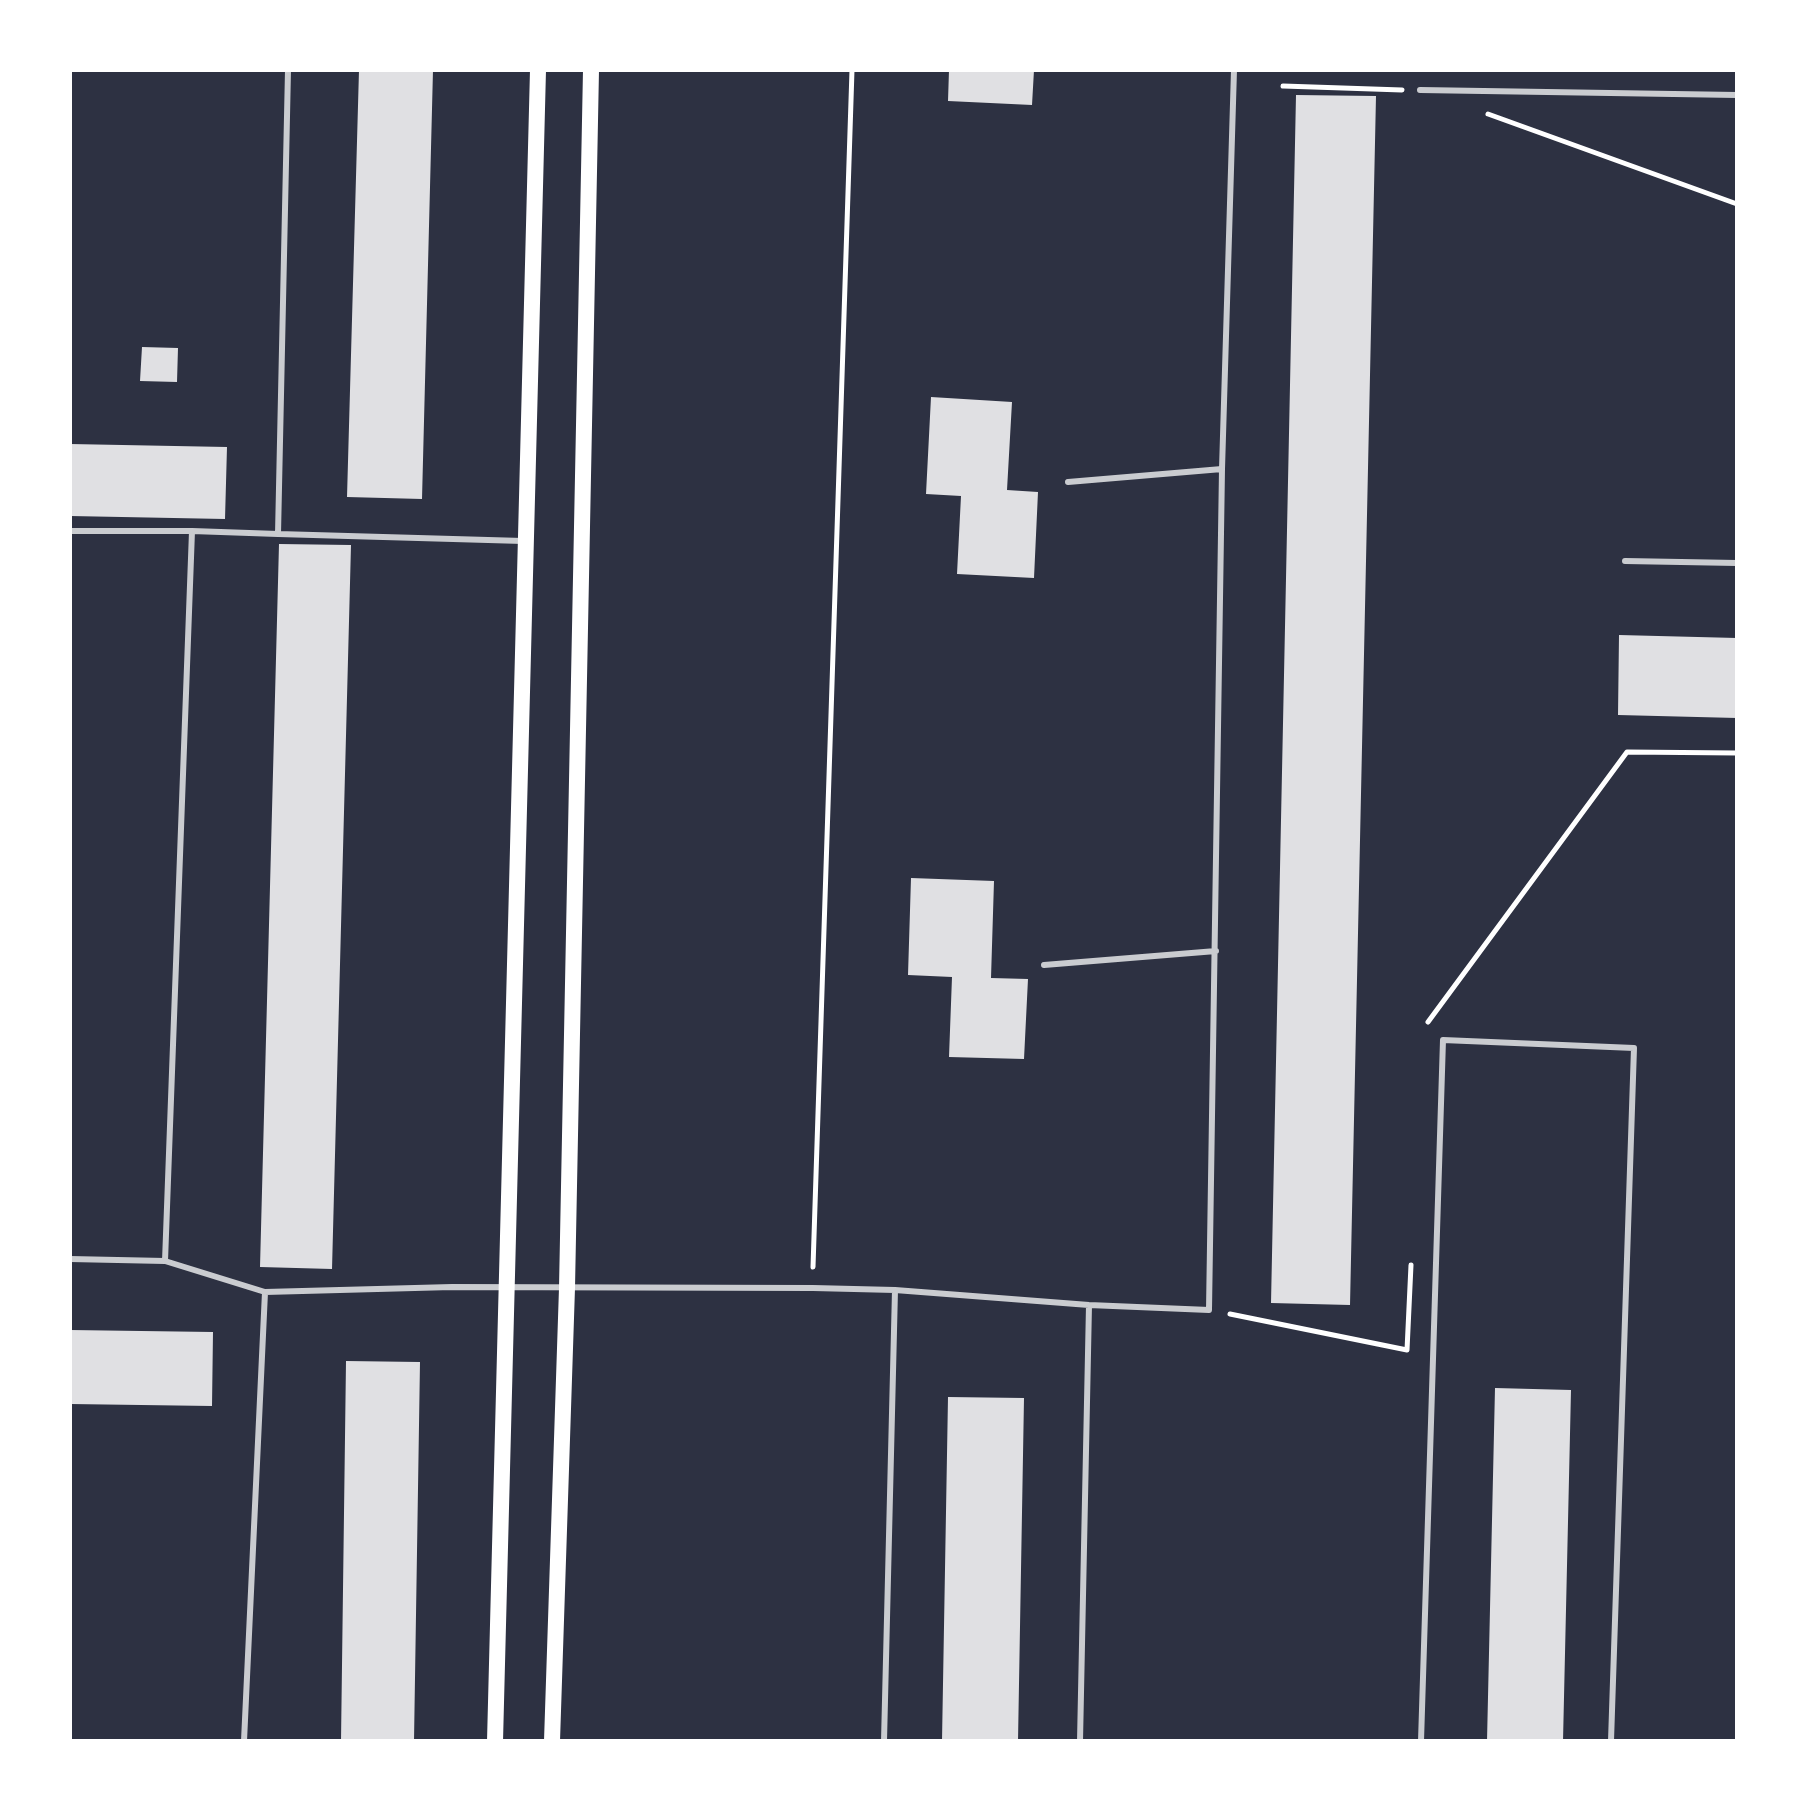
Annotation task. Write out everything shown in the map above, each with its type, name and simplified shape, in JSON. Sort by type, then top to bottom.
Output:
[{"type":"main road","points":[[495,1741],[538,70]]},
{"type":"main road","points":[[552,1741],[567,1288],[591,70]]},
{"type":"lane","points":[[278,534],[288,70]]},
{"type":"lane","points":[[70,1259],[165,1261],[265,1292],[813,1288],[895,1290],[1089,1305],[1209,1310],[1222,469],[1234,70]]},
{"type":"lane","points":[[1420,90],[1737,95]]},
{"type":"lane","points":[[1068,482],[1222,469]]},
{"type":"lane","points":[[70,531],[192,531],[525,541]]},
{"type":"lane","points":[[165,1261],[192,531]]},
{"type":"lane","points":[[1625,561],[1737,563]]},
{"type":"lane","points":[[1044,965],[1216,951]]},
{"type":"lane","points":[[1421,1741],[1443,1040],[1634,1048],[1611,1741]]},
{"type":"lane","points":[[884,1741],[895,1290]]},
{"type":"lane","points":[[244,1741],[265,1292]]},
{"type":"lane","points":[[1080,1741],[1089,1305]]},
{"type":"path","points":[[813,1288],[852,70]]},
{"type":"path","points":[[1283,86],[1420,90]]},
{"type":"path","points":[[1478,111],[1737,204]]},
{"type":"building","points":[[359,70],[433,70],[422,499],[347,497]]},
{"type":"building","points":[[949,70],[1034,70],[1032,105],[948,101]]},
{"type":"building","points":[[1296,95],[1376,96],[1350,1305],[1271,1303]]},
{"type":"building","points":[[142,347],[178,348],[177,382],[140,381]]},
{"type":"building","points":[[931,397],[1012,402],[1007,490],[1038,492],[1034,578],[957,574],[961,496],[926,494]]},
{"type":"building","points":[[70,444],[227,447],[225,519],[70,516]]},
{"type":"building","points":[[279,544],[351,545],[332,1269],[260,1267]]},
{"type":"building","points":[[1619,635],[1737,638],[1737,718],[1618,715]]},
{"type":"building","points":[[911,878],[994,881],[991,978],[1028,979],[1024,1059],[949,1057],[952,977],[908,975]]},
{"type":"building","points":[[70,1330],[213,1332],[212,1406],[70,1404]]},
{"type":"building","points":[[346,1361],[420,1362],[414,1741],[341,1741]]},
{"type":"building","points":[[1495,1388],[1571,1390],[1563,1741],[1487,1741]]},
{"type":"building","points":[[948,1397],[1024,1398],[1018,1741],[942,1741]]}]
